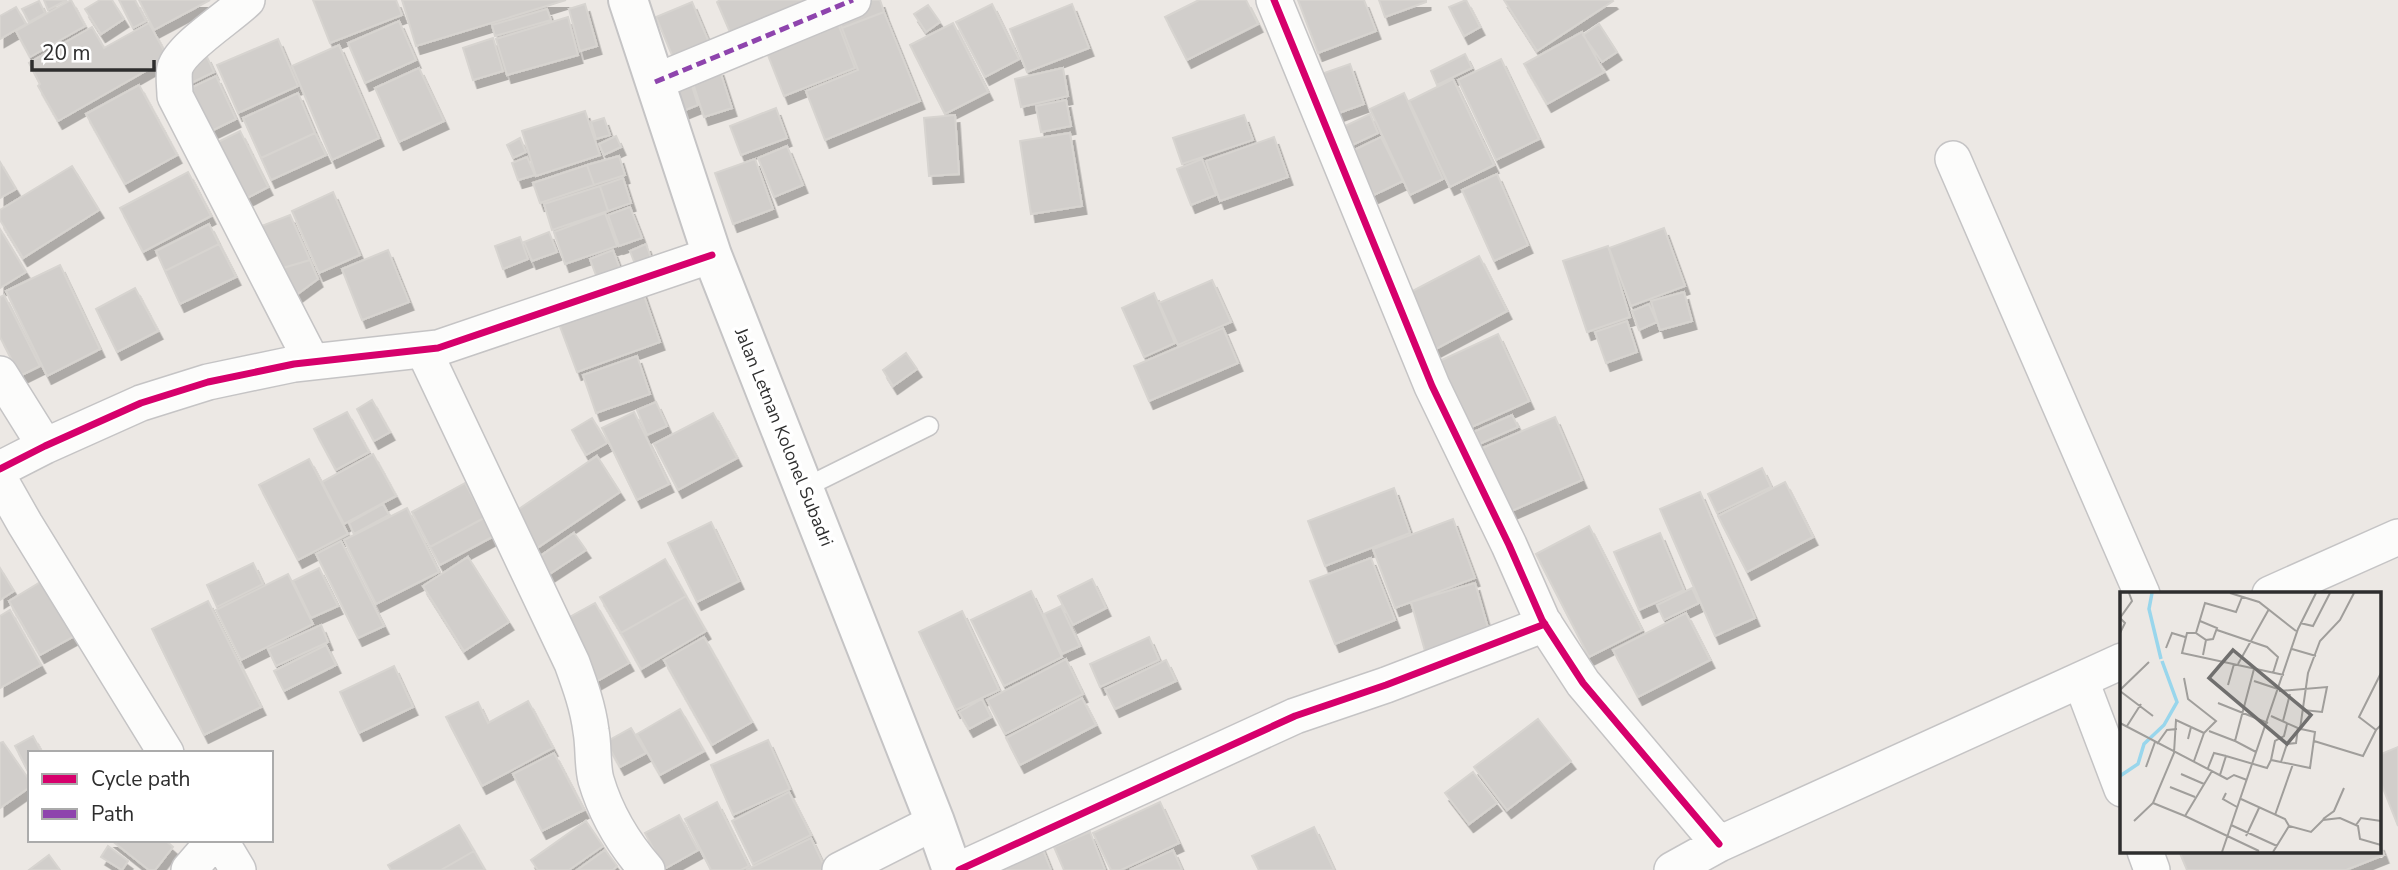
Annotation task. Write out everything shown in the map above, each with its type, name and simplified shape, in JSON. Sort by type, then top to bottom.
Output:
[{"type":"main road","name":"Jalan Letnan Kolonel Subadri","points":[[628,0],[712,255],[952,870]]},
{"type":"street","points":[[247,0],[232,15],[193,44],[175,67],[175,96],[312,362]]},
{"type":"street","points":[[655,82],[853,0]]},
{"type":"street","points":[[1274,0],[1432,386],[1545,624],[1583,683],[1719,844]]},
{"type":"street","points":[[1953,159],[2142,592]]},
{"type":"street","points":[[0,468],[141,403],[208,383],[312,362],[424,351],[600,295],[712,255]]},
{"type":"street","points":[[424,351],[572,663],[585,697],[592,731],[595,778],[610,816],[629,850],[647,870]]},
{"type":"street","points":[[0,374],[45,446]]},
{"type":"street","points":[[0,480],[165,751]]},
{"type":"street","points":[[2272,592],[2398,537]]},
{"type":"street","points":[[960,870],[1295,716],[1386,685],[1545,624]]},
{"type":"street","points":[[1671,870],[1719,844],[2120,662]]},
{"type":"street","points":[[2081,681],[2120,784]]},
{"type":"street","points":[[840,870],[935,821]]},
{"type":"street","points":[[189,870],[216,842]]},
{"type":"street","points":[[219,842],[238,870]]},
{"type":"street","points":[[2144,852],[2152,870]]},
{"type":"lane","points":[[804,488],[929,426]]},
{"type":"building","points":[[44,0],[67,0],[48,10]]},
{"type":"building","points":[[71,0],[85,26],[30,57],[16,31]]},
{"type":"building","points":[[100,0],[112,0],[124,19],[101,34],[85,9]]},
{"type":"building","points":[[119,0],[135,0],[146,21],[133,28]]},
{"type":"building","points":[[139,0],[210,0],[154,30]]},
{"type":"building","points":[[313,0],[396,0],[402,15],[330,43]]},
{"type":"building","points":[[402,0],[566,0],[416,46]]},
{"type":"building","points":[[823,0],[736,46],[717,2]]},
{"type":"building","points":[[863,0],[880,0],[884,12],[842,28],[835,11]]},
{"type":"building","points":[[1199,0],[1246,0],[1258,24],[1187,60],[1165,17]]},
{"type":"building","points":[[1298,0],[1364,0],[1376,31],[1318,53]]},
{"type":"building","points":[[1379,0],[1426,0],[1426,2],[1385,17]]},
{"type":"building","points":[[1466,0],[1480,27],[1464,36],[1449,7]]},
{"type":"building","points":[[1504,0],[1612,0],[1613,1],[1537,51]]},
{"type":"building","points":[[39,1],[45,13],[29,22],[22,9]]},
{"type":"building","points":[[692,2],[713,52],[677,67],[656,17]]},
{"type":"building","points":[[585,4],[597,46],[580,51],[569,9]]},
{"type":"building","points":[[992,4],[1019,59],[985,77],[956,22]]},
{"type":"building","points":[[1072,4],[1089,48],[1027,72],[1010,29]]},
{"type":"building","points":[[928,5],[940,22],[926,32],[914,14]]},
{"type":"building","points":[[16,7],[26,24],[0,39],[0,16]]},
{"type":"building","points":[[547,9],[551,20],[495,36],[492,25]]},
{"type":"building","points":[[884,12],[920,101],[825,140],[806,91],[858,70],[842,28]]},
{"type":"building","points":[[835,16],[855,68],[784,96],[764,45]]},
{"type":"building","points":[[568,17],[578,55],[507,75],[496,39]]},
{"type":"building","points":[[399,21],[416,60],[365,83],[348,43]]},
{"type":"building","points":[[149,23],[168,58],[58,121],[38,86],[40,84],[29,63],[92,27],[104,48]]},
{"type":"building","points":[[953,23],[988,92],[945,114],[910,45]]},
{"type":"building","points":[[1599,24],[1617,52],[1602,62],[1583,35]]},
{"type":"building","points":[[1582,32],[1604,72],[1547,104],[1524,64]]},
{"type":"building","points":[[493,38],[503,71],[473,80],[463,48]]},
{"type":"building","points":[[278,39],[298,86],[238,113],[217,65]]},
{"type":"building","points":[[339,45],[379,138],[332,160],[292,66]]},
{"type":"building","points":[[1465,54],[1472,68],[1437,85],[1431,71]]},
{"type":"building","points":[[206,55],[214,72],[185,86],[176,69]]},
{"type":"building","points":[[1501,59],[1539,139],[1496,160],[1458,80]]},
{"type":"building","points":[[1350,64],[1364,104],[1339,113],[1324,73]]},
{"type":"building","points":[[419,68],[444,121],[399,142],[375,88]]},
{"type":"building","points":[[719,68],[732,108],[704,117],[691,77]]},
{"type":"building","points":[[1063,68],[1068,96],[1021,107],[1015,79]]},
{"type":"building","points":[[216,76],[236,119],[201,136],[180,93]]},
{"type":"building","points":[[1453,79],[1494,165],[1450,187],[1409,101]]},
{"type":"building","points":[[690,80],[698,105],[683,111],[673,86]]},
{"type":"building","points":[[139,85],[177,155],[125,184],[86,114]]},
{"type":"building","points":[[298,93],[315,133],[261,158],[243,118]]},
{"type":"building","points":[[1404,93],[1443,179],[1410,195],[1370,109]]},
{"type":"building","points":[[1066,100],[1071,126],[1041,132],[1036,106]]},
{"type":"building","points":[[776,108],[787,138],[741,155],[730,126]]},
{"type":"building","points":[[585,111],[600,155],[536,176],[522,131]]},
{"type":"building","points":[[1370,114],[1378,133],[1348,147],[1339,129]]},
{"type":"building","points":[[955,115],[959,174],[929,176],[924,118]]},
{"type":"building","points":[[1244,115],[1253,140],[1182,164],[1173,138]]},
{"type":"building","points":[[604,118],[610,135],[596,139],[591,122]]},
{"type":"building","points":[[240,131],[268,187],[234,205],[206,148]]},
{"type":"building","points":[[315,133],[326,155],[271,180],[261,158]]},
{"type":"building","points":[[1070,133],[1082,206],[1031,214],[1020,141]]},
{"type":"building","points":[[616,136],[621,147],[604,155],[599,144]]},
{"type":"building","points":[[1274,137],[1288,177],[1220,201],[1206,161]]},
{"type":"building","points":[[1381,137],[1403,181],[1374,195],[1352,151]]},
{"type":"building","points":[[520,138],[526,152],[513,158],[507,145]]},
{"type":"building","points":[[787,146],[803,185],[774,197],[758,158]]},
{"type":"building","points":[[619,156],[625,175],[594,185],[587,165]]},
{"type":"building","points":[[527,157],[535,175],[518,180],[512,163]]},
{"type":"building","points":[[755,159],[773,209],[733,224],[715,173]]},
{"type":"building","points":[[1202,159],[1216,195],[1191,205],[1177,169]]},
{"type":"building","points":[[0,162],[16,189],[0,198]]},
{"type":"building","points":[[587,165],[594,185],[540,203],[533,183]]},
{"type":"building","points":[[72,166],[99,210],[23,258],[0,220],[0,210]]},
{"type":"building","points":[[188,172],[211,216],[143,252],[120,208]]},
{"type":"building","points":[[1497,174],[1528,245],[1494,261],[1462,190]]},
{"type":"building","points":[[623,178],[631,203],[608,211],[600,186]]},
{"type":"building","points":[[600,186],[608,211],[552,230],[544,204]]},
{"type":"building","points":[[333,192],[360,255],[319,273],[292,211]]},
{"type":"building","points":[[630,207],[642,238],[619,246],[608,215]]},
{"type":"building","points":[[605,213],[617,246],[565,264],[554,232]]},
{"type":"building","points":[[290,215],[310,260],[276,270],[259,227]]},
{"type":"building","points":[[209,224],[219,244],[165,271],[156,251]]},
{"type":"building","points":[[1664,228],[1685,286],[1631,306],[1609,248]]},
{"type":"building","points":[[0,229],[26,272],[0,288]]},
{"type":"building","points":[[549,232],[557,252],[532,261],[524,242]]},
{"type":"building","points":[[520,237],[528,259],[503,269],[495,246]]},
{"type":"building","points":[[219,244],[236,277],[180,304],[165,271]]},
{"type":"building","points":[[646,244],[651,258],[635,264],[630,251]]},
{"type":"building","points":[[1608,246],[1630,317],[1587,332],[1563,261]]},
{"type":"building","points":[[388,250],[409,302],[362,320],[342,269]]},
{"type":"building","points":[[613,250],[620,269],[597,278],[590,259]]},
{"type":"building","points":[[1479,256],[1507,311],[1434,350],[1405,295]]},
{"type":"building","points":[[310,260],[318,279],[292,298],[276,270]]},
{"type":"building","points":[[60,265],[100,349],[47,376],[6,291]]},
{"type":"building","points":[[1212,280],[1231,322],[1178,345],[1159,303]]},
{"type":"building","points":[[135,288],[158,331],[117,352],[96,309]]},
{"type":"building","points":[[642,290],[660,342],[577,372],[558,321]]},
{"type":"building","points":[[1684,292],[1692,321],[1660,330],[1651,301]]},
{"type":"building","points":[[1154,293],[1175,343],[1144,357],[1122,308]]},
{"type":"building","points":[[4,295],[40,366],[20,376],[0,337],[0,297]]},
{"type":"building","points":[[1649,304],[1657,322],[1639,330],[1632,311]]},
{"type":"building","points":[[1627,321],[1637,352],[1606,363],[1595,332]]},
{"type":"building","points":[[1223,328],[1238,363],[1149,401],[1134,366]]},
{"type":"building","points":[[1498,334],[1529,401],[1463,431],[1433,364]]},
{"type":"building","points":[[906,353],[917,369],[893,386],[883,370]]},
{"type":"building","points":[[637,356],[650,394],[596,413],[583,375]]},
{"type":"building","points":[[372,400],[390,432],[374,441],[357,409]]},
{"type":"building","points":[[656,402],[667,426],[647,435],[637,410]]},
{"type":"building","points":[[347,412],[369,452],[336,470],[314,429]]},
{"type":"building","points":[[634,412],[669,484],[637,500],[602,428]]},
{"type":"building","points":[[713,413],[737,458],[678,490],[654,444]]},
{"type":"building","points":[[1512,415],[1518,427],[1477,445],[1471,433]]},
{"type":"building","points":[[1555,417],[1582,480],[1507,513],[1480,449]]},
{"type":"building","points":[[592,418],[607,443],[586,455],[572,430]]},
{"type":"building","points":[[373,454],[396,496],[344,524],[322,482]]},
{"type":"building","points":[[597,456],[620,492],[537,548],[513,513]]},
{"type":"building","points":[[309,459],[348,534],[298,560],[259,485]]},
{"type":"building","points":[[1762,468],[1771,487],[1717,513],[1708,494]]},
{"type":"building","points":[[1785,482],[1813,537],[1747,572],[1718,516]]},
{"type":"building","points":[[465,483],[484,518],[430,547],[412,512]]},
{"type":"building","points":[[1394,488],[1410,533],[1325,566],[1308,521]]},
{"type":"building","points":[[1700,492],[1755,618],[1715,636],[1660,509]]},
{"type":"building","points":[[383,504],[389,515],[354,534],[349,523]]},
{"type":"building","points":[[407,508],[439,572],[376,604],[344,540]]},
{"type":"building","points":[[484,518],[494,536],[440,565],[430,547]]},
{"type":"building","points":[[1453,519],[1475,578],[1395,608],[1373,549]]},
{"type":"building","points":[[711,522],[739,581],[697,602],[668,543]]},
{"type":"building","points":[[1589,526],[1642,630],[1589,657],[1536,554]]},
{"type":"building","points":[[574,533],[586,550],[545,577],[533,561]]},
{"type":"building","points":[[1660,533],[1684,590],[1639,610],[1614,552]]},
{"type":"building","points":[[341,541],[384,626],[358,638],[316,554]]},
{"type":"building","points":[[468,557],[509,622],[464,651],[423,586]]},
{"type":"building","points":[[1371,558],[1395,620],[1335,644],[1310,581]]},
{"type":"building","points":[[665,559],[686,596],[621,633],[600,597]]},
{"type":"building","points":[[253,563],[263,584],[217,607],[207,585]]},
{"type":"building","points":[[0,568],[14,591],[0,600]]},
{"type":"building","points":[[319,568],[338,606],[311,618],[293,581]]},
{"type":"building","points":[[288,574],[313,624],[241,660],[216,610]]},
{"type":"building","points":[[1092,579],[1106,608],[1073,625],[1058,596]]},
{"type":"building","points":[[44,580],[76,635],[40,655],[9,601]]},
{"type":"building","points":[[1475,583],[1491,638],[1427,658],[1411,602]]},
{"type":"building","points":[[1692,588],[1699,603],[1664,620],[1657,605]]},
{"type":"building","points":[[1031,591],[1062,657],[1004,686],[971,620]]},
{"type":"building","points":[[686,596],[706,631],[641,669],[621,633]]},
{"type":"building","points":[[208,601],[261,707],[204,735],[152,629]]},
{"type":"building","points":[[595,603],[629,663],[594,683],[559,623]]},
{"type":"building","points":[[1061,606],[1080,646],[1062,654],[1044,614]]},
{"type":"building","points":[[10,610],[41,665],[0,688],[0,616]]},
{"type":"building","points":[[962,611],[999,690],[956,710],[919,632]]},
{"type":"building","points":[[1686,613],[1710,660],[1638,697],[1613,650]]},
{"type":"building","points":[[321,625],[328,642],[276,666],[268,649]]},
{"type":"building","points":[[704,637],[752,722],[712,745],[664,660]]},
{"type":"building","points":[[1149,637],[1159,660],[1100,687],[1090,664]]},
{"type":"building","points":[[326,645],[336,665],[284,691],[274,671]]},
{"type":"building","points":[[1066,659],[1083,694],[1005,734],[987,700]]},
{"type":"building","points":[[1166,660],[1176,681],[1115,709],[1105,689]]},
{"type":"building","points":[[394,666],[413,707],[359,733],[340,692]]},
{"type":"building","points":[[1082,698],[1096,725],[1020,765],[1006,738]]},
{"type":"building","points":[[982,699],[991,717],[969,729],[959,712]]},
{"type":"building","points":[[528,701],[553,748],[482,786],[446,717],[478,702],[488,723]]},
{"type":"building","points":[[680,709],[704,751],[660,775],[637,734]]},
{"type":"building","points":[[1538,719],[1571,761],[1507,810],[1474,767]]},
{"type":"building","points":[[631,728],[646,753],[620,767],[606,742]]},
{"type":"building","points":[[33,736],[41,751],[28,751],[28,771],[15,746]]},
{"type":"building","points":[[768,740],[790,789],[733,815],[711,765]]},
{"type":"building","points":[[3,742],[28,778],[28,788],[0,808],[0,743]]},
{"type":"building","points":[[2398,747],[2398,826],[2380,781],[2380,755]]},
{"type":"building","points":[[554,753],[584,810],[542,831],[513,774]]},
{"type":"building","points":[[1473,772],[1497,803],[1469,824],[1445,793]]},
{"type":"building","points":[[789,792],[811,835],[753,864],[732,821]]},
{"type":"building","points":[[717,802],[749,866],[741,870],[711,870],[685,819]]},
{"type":"building","points":[[1160,802],[1179,843],[1121,870],[1111,870],[1093,833]]},
{"type":"building","points":[[679,815],[698,850],[664,869],[645,833]]},
{"type":"building","points":[[586,821],[603,846],[569,870],[538,870],[531,860]]},
{"type":"building","points":[[459,825],[474,851],[441,870],[391,870],[388,865]]},
{"type":"building","points":[[1314,827],[1334,870],[1259,870],[1252,856]]},
{"type":"building","points":[[1090,832],[1105,870],[1064,870],[1054,847]]},
{"type":"building","points":[[811,838],[826,870],[746,870]]},
{"type":"building","points":[[1039,840],[1051,870],[998,870]]},
{"type":"building","points":[[114,842],[167,842],[173,847],[155,870],[149,870]]},
{"type":"building","points":[[2380,845],[2384,855],[2346,870],[2187,870],[2179,852],[2380,852]]},
{"type":"building","points":[[108,846],[128,861],[122,870],[101,857]]},
{"type":"building","points":[[605,850],[617,866],[613,870],[577,870]]},
{"type":"building","points":[[1173,850],[1182,870],[1130,870]]},
{"type":"building","points":[[474,851],[485,870],[441,870]]},
{"type":"building","points":[[49,855],[60,870],[29,870]]},
{"type":"marked path","points":[[655,82],[853,0]]},
{"type":"cycle path","points":[[1274,0],[1432,386],[1542,620],[1583,683],[1719,844]]},
{"type":"cycle path","points":[[0,469],[141,403],[208,382],[294,364],[438,348],[712,255]]},
{"type":"cycle path","points":[[959,870],[1295,716],[1386,685],[1545,624]]}]
